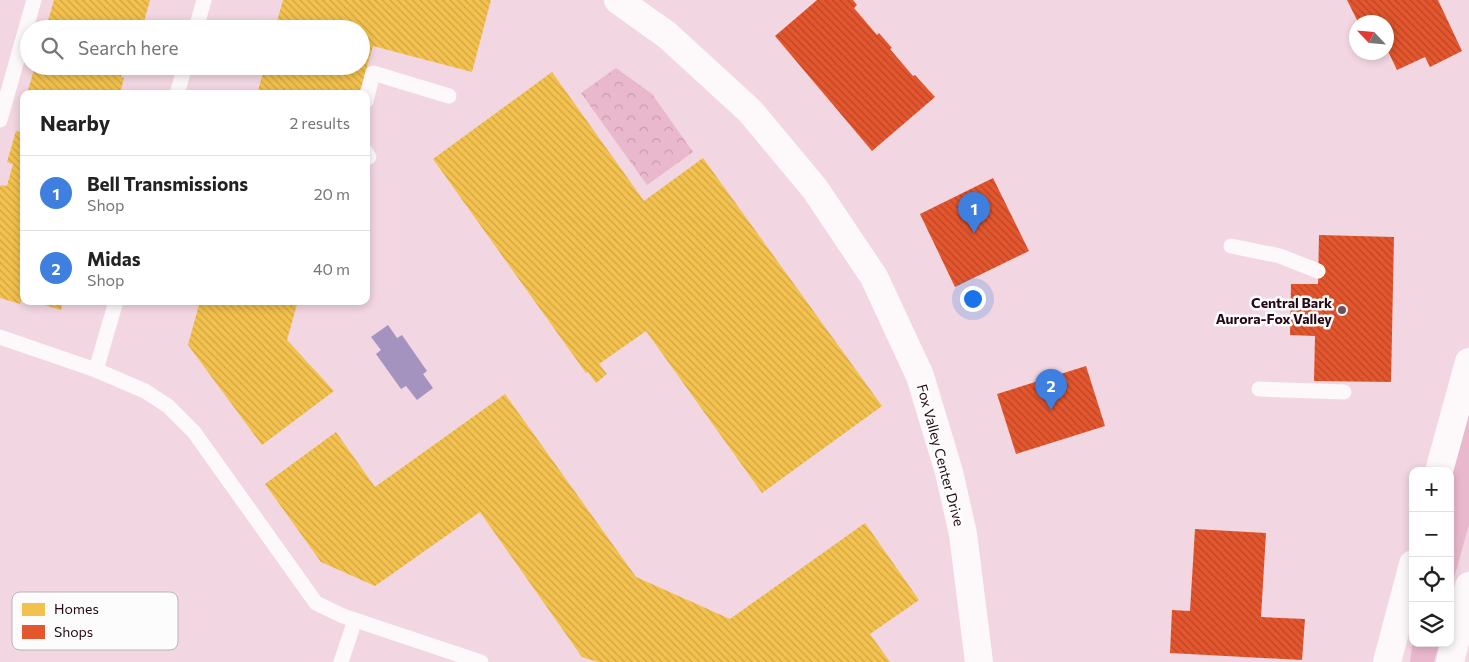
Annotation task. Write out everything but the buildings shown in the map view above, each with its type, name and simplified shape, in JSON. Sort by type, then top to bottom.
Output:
[{"type":"street","name":"Fox Valley Center Drive","points":[[618,0],[667,35],[750,111],[815,189],[874,277],[920,376],[949,472],[963,534],[979,662]]},
{"type":"street","points":[[1440,467],[1469,362]]},
{"type":"street","points":[[1387,662],[1409,579]]},
{"type":"street","points":[[1450,662],[1469,586]]},
{"type":"lane","points":[[28,20],[34,0]]},
{"type":"lane","points":[[198,20],[204,0]]},
{"type":"lane","points":[[0,120],[20,49]]},
{"type":"lane","points":[[369,90],[373,73],[449,96]]},
{"type":"lane","points":[[178,90],[182,75]]},
{"type":"lane","points":[[1231,246],[1280,256],[1318,271]]},
{"type":"lane","points":[[96,370],[115,305]]},
{"type":"lane","points":[[0,338],[96,370],[145,391],[168,406],[194,432],[316,602],[355,620],[481,662]]},
{"type":"lane","points":[[1260,389],[1344,392]]},
{"type":"lane","points":[[341,662],[355,620]]},
{"type":"green space","points":[[616,68],[652,94],[693,152],[647,185],[581,93]]},
{"type":"green space","points":[[1469,410],[1469,525],[1454,578],[1454,467]]},
{"type":"green space","points":[[1412,647],[1438,647],[1434,662],[1410,662]]},
{"type":"shaded area","points":[[388,325],[397,338],[402,335],[427,371],[423,374],[433,388],[417,400],[406,386],[401,389],[376,354],[381,350],[371,337]]},
{"type":"place","name":"Bell Transmissions","points":[[974,233]]},
{"type":"place","name":"Central Bark Aurora-Fox Valley","points":[[1342,310]]},
{"type":"place","name":"Midas","points":[[1051,410]]}]
